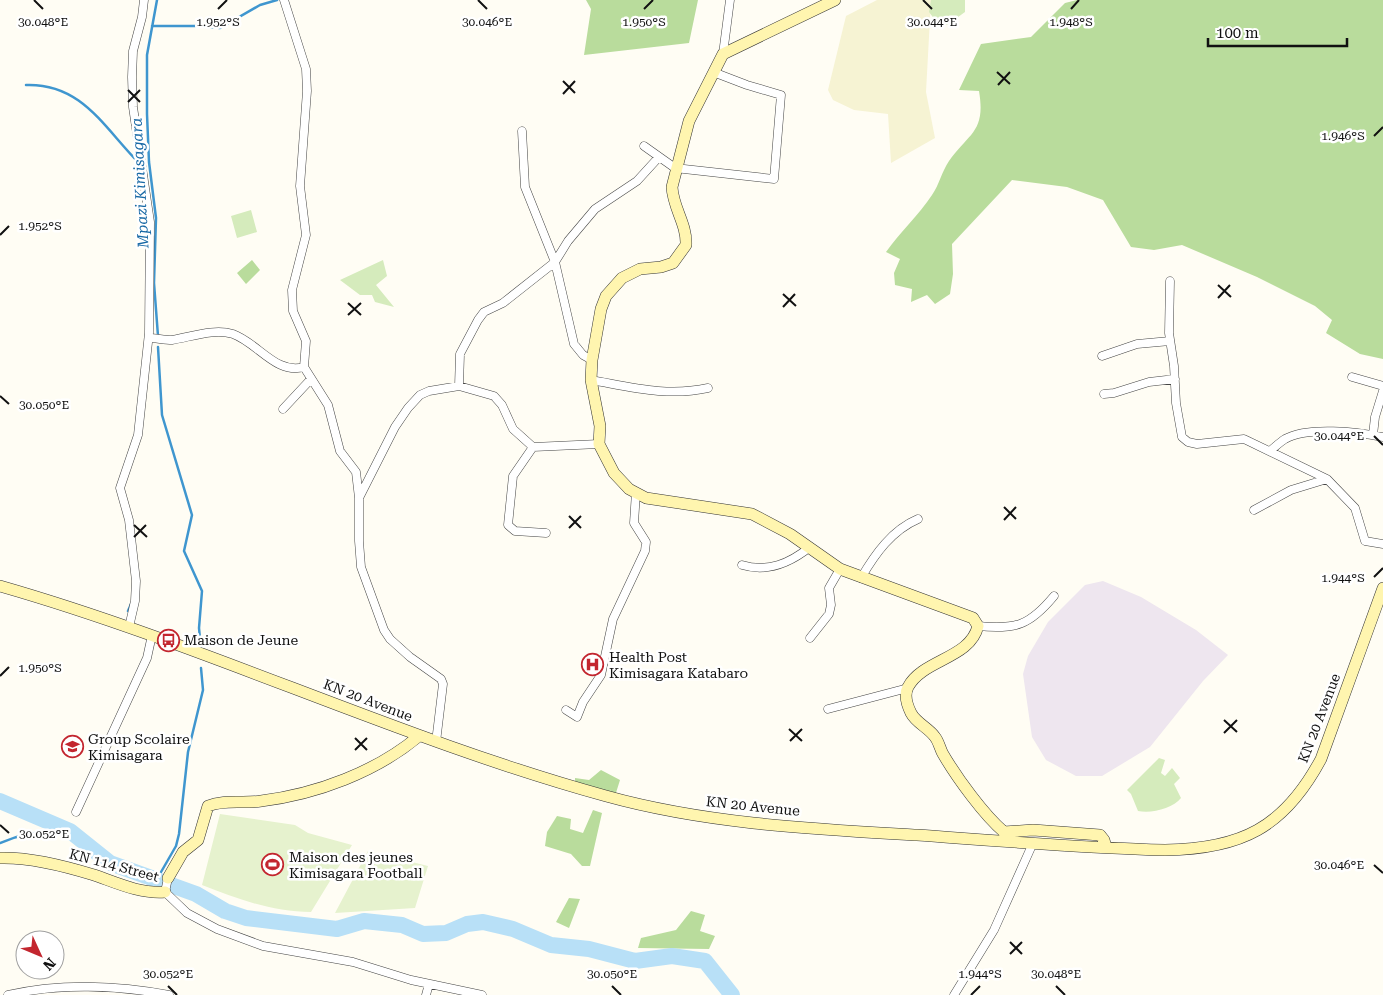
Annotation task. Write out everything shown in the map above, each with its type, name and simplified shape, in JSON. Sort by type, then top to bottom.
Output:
[{"type":"street","points":[[129,627],[136,601],[136,581],[129,520],[120,488],[138,435],[148,338],[150,222],[133,107],[132,77],[133,51],[142,17],[144,0]]},
{"type":"street","points":[[284,0],[306,70],[307,90],[300,186],[306,235],[292,290],[293,311],[306,342],[304,366],[328,404],[340,451],[356,472],[359,498],[358,541],[361,567],[384,630],[401,649],[438,676],[443,684],[436,742]]},
{"type":"street","points":[[730,0],[723,54],[689,121],[676,168],[672,196],[685,227],[686,246],[673,263],[635,271],[622,278],[606,296],[598,325],[592,360],[591,380],[600,426],[599,444],[614,473],[629,489],[658,500],[752,514],[810,547],[840,569],[861,578],[962,612],[973,618],[978,626],[976,636],[962,648],[917,677],[908,688],[906,697],[912,715],[935,736],[953,770],[990,818],[1004,832],[1033,830],[1100,835],[1106,847]]},
{"type":"street","points":[[723,54],[835,0]]},
{"type":"street","points":[[644,146],[658,158],[676,168],[774,179],[781,94],[747,85],[713,72]]},
{"type":"street","points":[[522,131],[524,175],[528,196],[555,262],[574,344],[583,355],[592,360]]},
{"type":"street","points":[[459,386],[460,354],[484,312],[503,303],[555,262],[568,241],[594,209],[637,181],[658,158]]},
{"type":"street","points":[[1170,281],[1170,341],[1178,426],[1182,437],[1188,442],[1196,444],[1244,439],[1327,479],[1355,508],[1365,542],[1383,544]]},
{"type":"street","points":[[148,338],[170,340],[218,332],[231,333],[249,342],[276,363],[294,370],[304,366]]},
{"type":"street","points":[[1102,356],[1137,344],[1170,341]]},
{"type":"street","points":[[1352,378],[1383,386]]},
{"type":"street","points":[[284,409],[311,379]]},
{"type":"street","points":[[1104,394],[1124,391],[1149,382],[1175,379]]},
{"type":"street","points":[[591,380],[642,391],[675,394],[708,388]]},
{"type":"street","points":[[359,498],[395,427],[420,395],[429,391],[459,386],[476,390],[498,399],[513,429],[533,447],[599,444]]},
{"type":"street","points":[[1373,435],[1383,391]]},
{"type":"street","points":[[1270,452],[1285,439],[1294,435],[1338,432],[1383,437]]},
{"type":"street","points":[[533,447],[513,476],[508,525],[515,531],[546,533]]},
{"type":"street","points":[[1254,510],[1291,490],[1327,479]]},
{"type":"street","points":[[566,710],[578,716],[583,702],[601,675],[614,619],[645,552],[646,542],[634,523],[636,492]]},
{"type":"street","points":[[861,578],[883,545],[902,528],[918,519]]},
{"type":"street","points":[[742,565],[760,568],[776,566],[788,562],[810,547]]},
{"type":"street","points":[[810,638],[829,614],[831,604],[829,588],[840,569]]},
{"type":"street","name":"KN 20 Avenue","points":[[0,586],[152,635],[436,742],[608,797],[695,816],[866,832],[1165,850],[1201,849],[1240,839],[1275,819],[1309,780],[1321,759],[1383,588]]},
{"type":"street","points":[[978,626],[998,628],[1019,626],[1043,609],[1054,596]]},
{"type":"street","points":[[76,812],[147,658],[152,635]]},
{"type":"street","points":[[828,709],[908,688]]},
{"type":"street","name":"KN 114 Street","points":[[0,858],[59,866],[123,886],[155,893],[165,892],[168,878],[183,852],[198,840],[208,806],[217,803],[260,802],[339,782],[385,760],[419,736]]},
{"type":"street","points":[[954,995],[994,930],[1033,843]]},
{"type":"street","points":[[165,892],[187,913],[209,925],[263,946],[353,962],[429,984],[482,995]]},
{"type":"street","points":[[426,995],[429,984]]},
{"type":"street","points":[[8,995],[35,990],[86,987],[169,995]]},
{"type":"shaded area","points":[[877,0],[931,0],[926,92],[935,138],[891,163],[888,114],[854,110],[833,100],[828,90],[846,16]]},
{"type":"shaded area","points":[[1103,581],[1141,597],[1196,630],[1228,655],[1203,681],[1150,747],[1102,776],[1076,776],[1046,760],[1032,737],[1023,674],[1028,656],[1048,622],[1085,585]]},
{"type":"green space","points":[[586,0],[698,0],[689,43],[584,55],[591,9]]},
{"type":"green space","points":[[931,0],[965,0],[965,12],[947,25],[938,24],[929,12]]},
{"type":"green space","points":[[1077,0],[1383,0],[1383,359],[1360,354],[1326,333],[1332,320],[1315,306],[1257,277],[1182,245],[1154,250],[1131,247],[1103,200],[1067,187],[1012,180],[952,244],[953,274],[950,294],[935,304],[927,295],[911,302],[912,289],[895,285],[894,273],[900,259],[886,252],[927,202],[949,161],[978,124],[981,105],[979,91],[959,90],[981,44],[1031,37],[1065,3]]},
{"type":"green space","points":[[251,210],[257,232],[237,238],[231,216]]},
{"type":"green space","points":[[252,260],[260,270],[246,284],[237,273]]},
{"type":"green space","points":[[383,260],[387,276],[376,285],[394,307],[375,302],[372,295],[360,295],[340,280]]},
{"type":"green space","points":[[1159,758],[1165,760],[1161,773],[1165,776],[1172,768],[1180,778],[1174,784],[1181,798],[1173,805],[1162,809],[1150,812],[1138,811],[1131,794],[1127,790]]},
{"type":"green space","points":[[601,770],[620,780],[615,796],[575,784],[575,778],[589,780]]},
{"type":"green space","points":[[593,810],[602,813],[590,866],[582,866],[571,854],[545,846],[547,832],[557,816],[571,819],[570,829],[583,833]]},
{"type":"green space","name":"Maison des jeunes Kimisagara Football","points":[[220,814],[295,825],[308,833],[352,845],[311,912],[269,907],[242,900],[202,885]]},
{"type":"green space","points":[[368,851],[428,866],[415,908],[335,913]]},
{"type":"green space","points":[[569,898],[580,899],[569,928],[556,922]]},
{"type":"green space","points":[[691,911],[705,915],[700,931],[715,936],[709,949],[638,948],[641,938],[676,930]]},
{"type":"waterway","name":"Mpazi Kimisagara","points":[[157,0],[147,55],[147,114],[149,162],[156,218],[154,283],[158,336]]},
{"type":"waterway","points":[[152,26],[220,28],[260,5],[277,0]]},
{"type":"waterway","points":[[26,85],[45,86],[62,91],[77,100],[103,122],[139,163]]},
{"type":"waterway","name":"Mpazi Kimisagara","points":[[158,347],[162,415],[192,515],[184,551],[202,591],[199,628],[201,649]]},
{"type":"waterway","points":[[128,611],[131,604]]},
{"type":"waterway","name":"Mpazi Kimisagara","points":[[157,879],[176,846],[179,834],[188,752],[203,690],[201,668]]},
{"type":"waterway","points":[[0,801],[70,831],[110,863],[196,894],[225,911],[246,918],[337,929],[364,921],[402,925],[423,934],[446,933],[467,924],[483,922],[513,929],[551,945],[589,949],[635,961],[672,956],[705,961],[732,995]]},
{"type":"waterway","points":[[0,843],[34,833],[70,831]]},
{"type":"place","name":"Maison de Jeune","points":[[168,640]]},
{"type":"place","name":"Health Post Kimisagara Katabaro","points":[[593,665]]},
{"type":"place","name":"Group Scolaire Kimisagara","points":[[72,747]]},
{"type":"place","name":"Maison des jeunes Kimisagara Football","points":[[273,865]]}]
